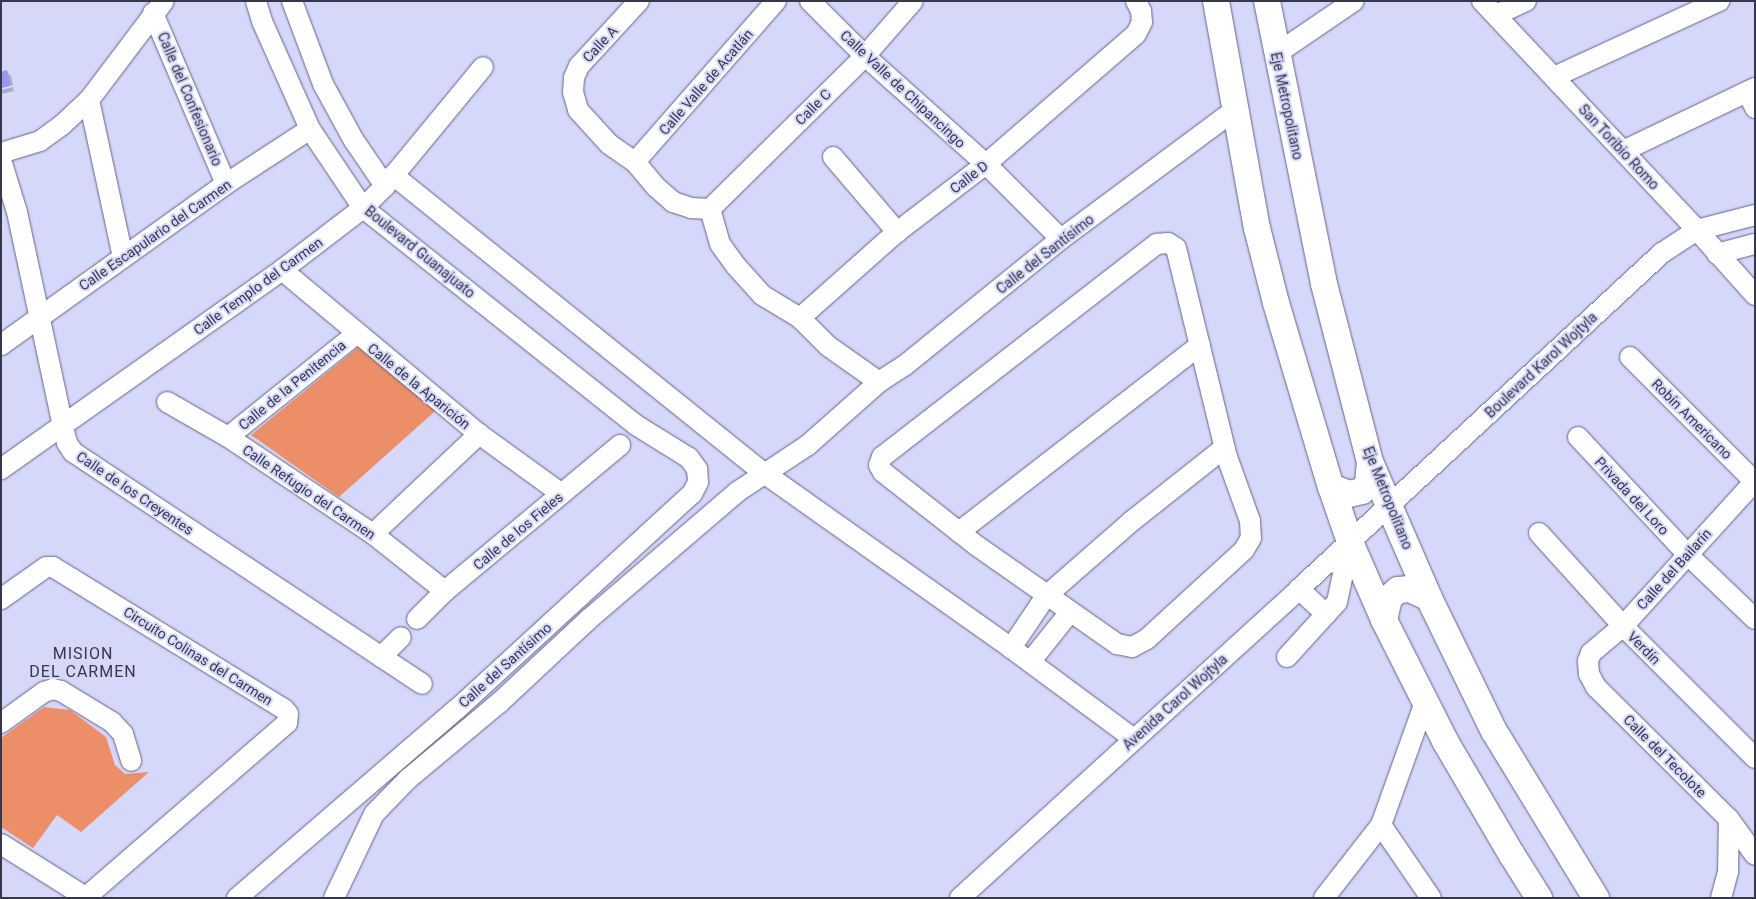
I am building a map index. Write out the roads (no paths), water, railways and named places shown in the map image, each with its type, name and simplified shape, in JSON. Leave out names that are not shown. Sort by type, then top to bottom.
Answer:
[{"type":"main road","points":[[1216,1],[1257,228],[1276,303],[1331,488],[1345,547],[1445,741],[1512,856],[1539,898]]},
{"type":"main road","name":"Eje Metropolitano","points":[[1267,1],[1276,54],[1324,284],[1370,462],[1429,598],[1494,731],[1596,898]]},
{"type":"main road","points":[[1331,488],[1349,494],[1362,491],[1368,484],[1370,462]]},
{"type":"main road","points":[[1384,620],[1390,598],[1398,590],[1410,589],[1429,598]]},
{"type":"street","name":"Boulevard Guanajuato","points":[[256,1],[262,21],[310,129],[363,208],[636,424]]},
{"type":"street","name":"Calle A","points":[[636,162],[609,144],[578,110],[573,92],[574,78],[579,66],[639,1]]},
{"type":"street","name":"Calle Valle de Acatlán","points":[[636,162],[776,1]]},
{"type":"street","name":"Calle Valle de Chipancingo","points":[[810,1],[865,56],[986,164],[1062,239]]},
{"type":"street","name":"Calle C","points":[[710,209],[865,56],[913,1]]},
{"type":"street","name":"Calle D","points":[[800,318],[897,232],[986,164],[1136,34],[1142,22],[1141,11],[1136,1]]},
{"type":"street","points":[[1276,54],[1354,1]]},
{"type":"street","points":[[1489,8],[1526,1]]},
{"type":"street","points":[[1554,77],[1719,1]]},
{"type":"street","points":[[295,4],[323,84],[353,139],[389,180],[764,473],[1011,648],[1134,739]]},
{"type":"street","points":[[1,153],[40,141],[62,125],[89,100],[158,7]]},
{"type":"street","name":"Calle del Confesionario","points":[[158,7],[226,184]]},
{"type":"street","name":"San Toribio Romo","points":[[1489,8],[1697,230],[1755,295]]},
{"type":"street","name":"Calle Templo del Carmen","points":[[1,470],[282,270],[363,208],[389,180],[482,67]]},
{"type":"street","points":[[1623,151],[1752,96]]},
{"type":"street","points":[[89,100],[123,257]]},
{"type":"street","name":"Calle del Santísimo","points":[[334,898],[374,814],[408,779],[500,703],[589,619],[737,492],[808,444],[879,382],[925,349],[1062,239],[1235,110]]},
{"type":"street","name":"Calle Escapulario del Carmen","points":[[1,345],[226,184],[310,129]]},
{"type":"street","points":[[833,157],[897,232]]},
{"type":"street","name":"Calle de los Creyentes","points":[[1,160],[9,218],[38,318],[67,443],[73,452],[422,684]]},
{"type":"street","points":[[636,162],[656,187],[673,202],[692,208],[710,209],[720,244],[736,266],[762,295],[800,318],[828,346],[855,367],[879,382]]},
{"type":"street","name":"Boulevard Karol Wojtyla","points":[[1389,506],[1662,253],[1697,230],[1755,215]]},
{"type":"street","points":[[1168,242],[1176,248],[1224,448],[1250,521],[1251,538],[1244,550],[1147,639],[1132,647],[1117,644],[1046,596],[959,532],[883,472],[879,465],[882,457],[1157,244],[1168,242]]},
{"type":"street","points":[[1717,254],[1755,244]]},
{"type":"street","name":"Calle de la Aparición","points":[[282,270],[356,334],[479,434],[562,494]]},
{"type":"street","name":"Calle de la Penitencia","points":[[228,437],[356,334]]},
{"type":"street","points":[[959,532],[1200,345]]},
{"type":"street","name":"Robín Americano","points":[[1630,356],[1755,482]]},
{"type":"street","name":"Calle Refugio del Carmen","points":[[167,402],[228,437],[373,534],[445,591]]},
{"type":"street","name":"Calle del Santísimo","points":[[237,898],[457,709],[692,494],[698,482],[697,470],[689,458],[636,424]]},
{"type":"street","points":[[373,534],[479,434]]},
{"type":"street","name":"Privada del Loro","points":[[1578,438],[1687,554],[1755,620]]},
{"type":"street","name":"Calle de los Fieles","points":[[417,619],[445,591],[620,445]]},
{"type":"street","points":[[1011,648],[1046,596],[1132,521],[1224,448]]},
{"type":"street","name":"Calle del Bailarín","points":[[1591,653],[1623,626],[1755,482]]},
{"type":"street","name":"Avenida Carol Wojtyla","points":[[960,898],[1389,506]]},
{"type":"street","name":"Verdín","points":[[1539,532],[1623,626],[1755,758]]},
{"type":"street","points":[[1287,658],[1337,602],[1343,573],[1345,547]]},
{"type":"street","name":"Circuito Colinas del Carmen","points":[[1,598],[46,567],[53,567],[276,704],[288,714],[287,723],[87,898]]},
{"type":"street","points":[[1299,589],[1326,614]]},
{"type":"street","points":[[1030,662],[1070,612]]},
{"type":"street","points":[[381,657],[401,637]]},
{"type":"street","name":"Calle del Tecolote","points":[[1591,653],[1588,661],[1589,674],[1596,687],[1729,819],[1755,855]]},
{"type":"street","points":[[1,723],[44,692],[53,689],[61,691],[112,722],[123,734],[131,761]]},
{"type":"street","points":[[1324,898],[1381,825],[1425,702]]},
{"type":"street","points":[[1721,898],[1728,871],[1729,819]]},
{"type":"street","points":[[1381,825],[1430,898]]},
{"type":"street","points":[[1,844],[87,898]]},
{"type":"district","name":"MISION DEL CARMEN","points":[[83,663]]}]
